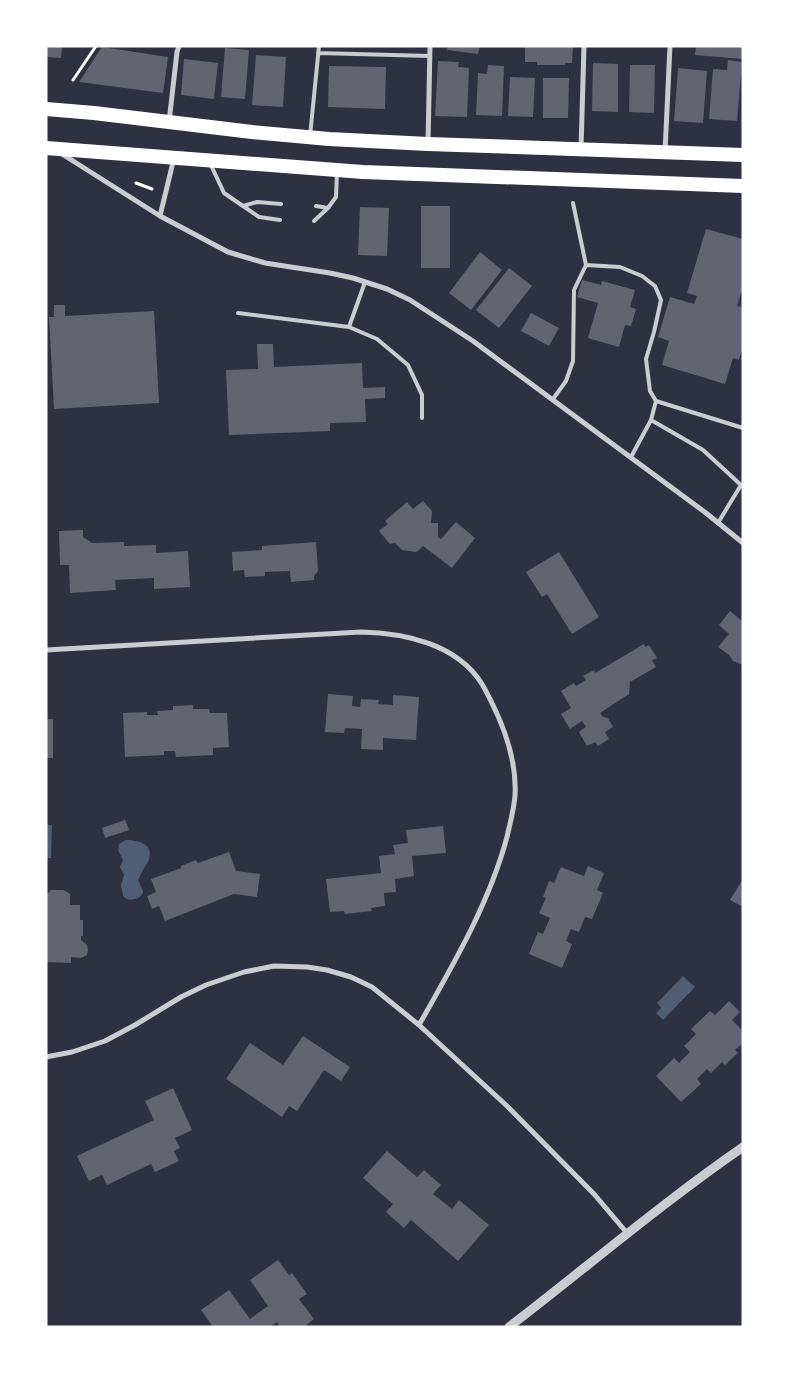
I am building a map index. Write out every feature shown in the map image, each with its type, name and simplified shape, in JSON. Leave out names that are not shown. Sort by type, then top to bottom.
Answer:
[{"type":"highway","points":[[46,110],[94,113],[310,138],[428,144],[743,154]]},
{"type":"highway","points":[[50,148],[209,161],[441,176],[743,186]]},
{"type":"street","points":[[169,122],[172,87],[179,46]]},
{"type":"street","points":[[428,144],[430,46]]},
{"type":"street","points":[[581,149],[584,46]]},
{"type":"street","points":[[665,152],[670,46]]},
{"type":"street","points":[[50,148],[160,216],[213,244],[245,258],[341,275],[387,289],[410,300],[473,341],[553,399],[743,543]]},
{"type":"street","points":[[160,216],[174,158]]},
{"type":"street","points":[[46,650],[380,632],[430,644],[457,658],[467,667],[482,683],[500,721],[512,759],[515,795],[511,819],[497,870],[468,937],[419,1025]]},
{"type":"street","points":[[46,1057],[72,1052],[104,1041],[206,985],[244,972],[274,966],[307,967],[327,970],[351,977],[372,986],[419,1025],[508,1106],[594,1194],[627,1232]]},
{"type":"street","points":[[509,1327],[568,1282],[627,1232],[743,1147]]},
{"type":"lane","points":[[310,138],[319,46]]},
{"type":"lane","points":[[318,53],[430,56]]},
{"type":"lane","points":[[209,161],[224,193],[259,217],[280,220]]},
{"type":"lane","points":[[314,221],[336,198],[337,170]]},
{"type":"lane","points":[[243,206],[257,202],[281,204]]},
{"type":"lane","points":[[553,399],[566,381],[573,360],[574,290],[586,265],[574,204]]},
{"type":"lane","points":[[316,206],[328,208]]},
{"type":"lane","points":[[586,265],[620,267],[642,276],[655,286],[661,300],[646,359],[650,391],[656,401],[743,428]]},
{"type":"lane","points":[[349,327],[365,282]]},
{"type":"lane","points":[[238,313],[349,327],[377,339],[408,365],[422,395],[422,418]]},
{"type":"lane","points":[[631,457],[651,420],[656,401]]},
{"type":"lane","points":[[651,420],[703,450],[741,485],[718,523]]},
{"type":"path","points":[[73,80],[96,46]]},
{"type":"path","points":[[134,187],[135,183],[152,189]]},
{"type":"water","points":[[46,825],[52,825],[51,858],[46,858]]},
{"type":"water","points":[[126,840],[144,844],[149,849],[150,854],[138,880],[143,891],[142,895],[132,900],[123,896],[121,885],[124,875],[120,867],[123,860],[118,850],[119,844]]},
{"type":"water","points":[[683,976],[695,987],[663,1020],[656,1013],[661,1008],[657,1003]]},
{"type":"building","points":[[46,46],[62,46],[61,58],[46,57]]},
{"type":"building","points":[[448,46],[480,46],[478,54],[447,50]]},
{"type":"building","points":[[525,46],[573,46],[572,63],[565,63],[565,65],[537,65],[537,62],[525,62]]},
{"type":"building","points":[[696,46],[743,46],[743,59],[695,55]]},
{"type":"building","points":[[102,47],[168,57],[163,93],[79,82]]},
{"type":"building","points":[[225,48],[249,50],[245,99],[221,97]]},
{"type":"building","points":[[256,55],[286,57],[283,107],[252,105]]},
{"type":"building","points":[[184,59],[218,63],[214,99],[181,95]]},
{"type":"building","points":[[728,60],[742,62],[737,121],[709,119],[713,69],[727,70]]},
{"type":"building","points":[[438,61],[459,62],[458,67],[469,68],[467,117],[435,116]]},
{"type":"building","points":[[593,63],[618,64],[618,112],[592,111]]},
{"type":"building","points":[[488,65],[504,66],[502,116],[476,115],[478,73],[487,74]]},
{"type":"building","points":[[630,65],[655,65],[654,113],[629,112]]},
{"type":"building","points":[[329,66],[386,67],[385,109],[328,107]]},
{"type":"building","points":[[678,68],[707,71],[703,123],[674,121]]},
{"type":"building","points":[[510,77],[535,78],[533,117],[508,116]]},
{"type":"building","points":[[543,78],[569,78],[568,118],[543,118]]},
{"type":"building","points":[[421,206],[450,206],[450,268],[421,268]]},
{"type":"building","points":[[360,207],[389,208],[387,256],[358,255]]},
{"type":"building","points":[[706,229],[743,239],[743,287],[737,306],[743,307],[743,345],[739,360],[733,358],[725,384],[662,365],[669,341],[658,337],[670,297],[694,304],[697,296],[687,293]]},
{"type":"building","points":[[480,252],[502,270],[471,310],[449,293]]},
{"type":"building","points":[[509,268],[532,286],[499,328],[476,310]]},
{"type":"building","points":[[582,280],[601,285],[602,281],[635,290],[630,307],[636,309],[631,326],[625,325],[619,347],[588,338],[598,303],[577,297]]},
{"type":"building","points":[[54,305],[65,305],[65,316],[154,311],[159,403],[54,409],[49,317],[54,317]]},
{"type":"building","points":[[531,313],[559,328],[549,346],[521,331]]},
{"type":"building","points":[[257,344],[273,344],[274,367],[362,363],[363,388],[385,387],[385,398],[365,399],[366,422],[330,423],[330,431],[229,435],[226,370],[258,369]]},
{"type":"building","points":[[423,501],[432,511],[431,523],[438,523],[438,537],[441,539],[456,522],[475,538],[452,568],[423,546],[417,552],[402,550],[395,543],[390,544],[379,531],[388,524],[385,521],[407,502],[413,509]]},
{"type":"building","points":[[83,530],[83,537],[92,543],[124,542],[124,546],[156,545],[156,553],[188,551],[190,587],[154,589],[154,578],[115,580],[116,590],[70,593],[69,565],[60,565],[59,531]]},
{"type":"building","points":[[316,542],[318,571],[314,576],[314,580],[291,582],[290,571],[265,572],[265,576],[245,577],[244,570],[233,571],[232,552],[262,550],[262,546]]},
{"type":"building","points":[[559,552],[599,617],[572,634],[547,594],[542,597],[526,572]]},
{"type":"building","points":[[730,611],[743,622],[743,665],[733,661],[729,655],[718,647],[729,634],[719,625]]},
{"type":"building","points":[[644,644],[645,647],[649,645],[657,658],[652,660],[656,667],[630,682],[629,694],[600,713],[603,717],[608,718],[613,727],[605,732],[609,739],[598,746],[595,742],[587,746],[579,732],[586,727],[582,721],[570,729],[561,714],[571,708],[561,691],[574,683],[576,686],[586,680],[583,676],[594,670],[595,673]]},
{"type":"building","points":[[328,694],[353,696],[352,706],[360,707],[361,699],[379,700],[378,704],[393,705],[393,695],[419,697],[416,740],[383,738],[383,750],[361,749],[362,729],[345,728],[344,733],[325,732]]},
{"type":"building","points":[[193,705],[193,709],[209,709],[210,713],[227,713],[229,747],[213,748],[213,755],[176,757],[175,751],[164,751],[164,755],[125,757],[123,713],[147,712],[147,715],[158,715],[157,711],[173,710],[173,706]]},
{"type":"building","points":[[46,719],[53,719],[53,758],[46,758]]},
{"type":"building","points":[[125,820],[129,830],[105,838],[102,828]]},
{"type":"building","points":[[443,826],[446,853],[412,856],[414,876],[395,879],[396,892],[384,893],[385,906],[371,908],[372,911],[345,914],[344,911],[330,912],[326,879],[381,873],[379,856],[395,854],[393,845],[408,843],[406,830]]},
{"type":"building","points":[[229,852],[236,871],[260,874],[257,897],[234,894],[165,921],[159,906],[152,909],[147,896],[156,892],[151,879],[181,868],[181,866],[196,860],[198,863]]},
{"type":"building","points":[[588,866],[604,873],[597,890],[603,893],[592,919],[585,917],[579,932],[571,929],[566,941],[572,944],[562,968],[529,954],[538,932],[543,934],[550,918],[539,913],[546,898],[543,897],[549,881],[554,883],[561,867],[584,876]]},
{"type":"building","points":[[743,879],[743,907],[730,900]]},
{"type":"building","points":[[51,890],[64,890],[70,894],[70,905],[80,905],[80,920],[83,920],[83,936],[81,936],[81,940],[87,945],[88,950],[87,955],[81,958],[71,957],[71,963],[46,962],[46,896]]},
{"type":"building","points":[[729,1001],[740,1012],[732,1020],[743,1031],[743,1043],[735,1050],[738,1053],[725,1065],[722,1062],[711,1073],[707,1069],[697,1079],[701,1084],[681,1102],[656,1076],[674,1058],[679,1063],[690,1052],[684,1046],[696,1034],[691,1029],[710,1011],[715,1015]]},
{"type":"building","points":[[303,1036],[350,1067],[341,1081],[324,1070],[297,1111],[289,1106],[282,1117],[226,1079],[250,1043],[283,1065]]},
{"type":"building","points":[[173,1088],[192,1130],[175,1138],[180,1148],[174,1151],[179,1161],[155,1172],[151,1164],[107,1185],[102,1175],[89,1181],[77,1156],[154,1120],[145,1101]]},
{"type":"building","points":[[387,1151],[417,1177],[424,1170],[441,1185],[433,1194],[452,1209],[459,1200],[489,1225],[458,1261],[411,1220],[404,1228],[386,1212],[393,1204],[363,1178]]},
{"type":"building","points":[[278,1260],[289,1275],[292,1273],[307,1294],[299,1299],[314,1319],[304,1327],[280,1327],[277,1322],[272,1327],[213,1327],[201,1310],[229,1290],[250,1319],[268,1306],[250,1280]]}]
